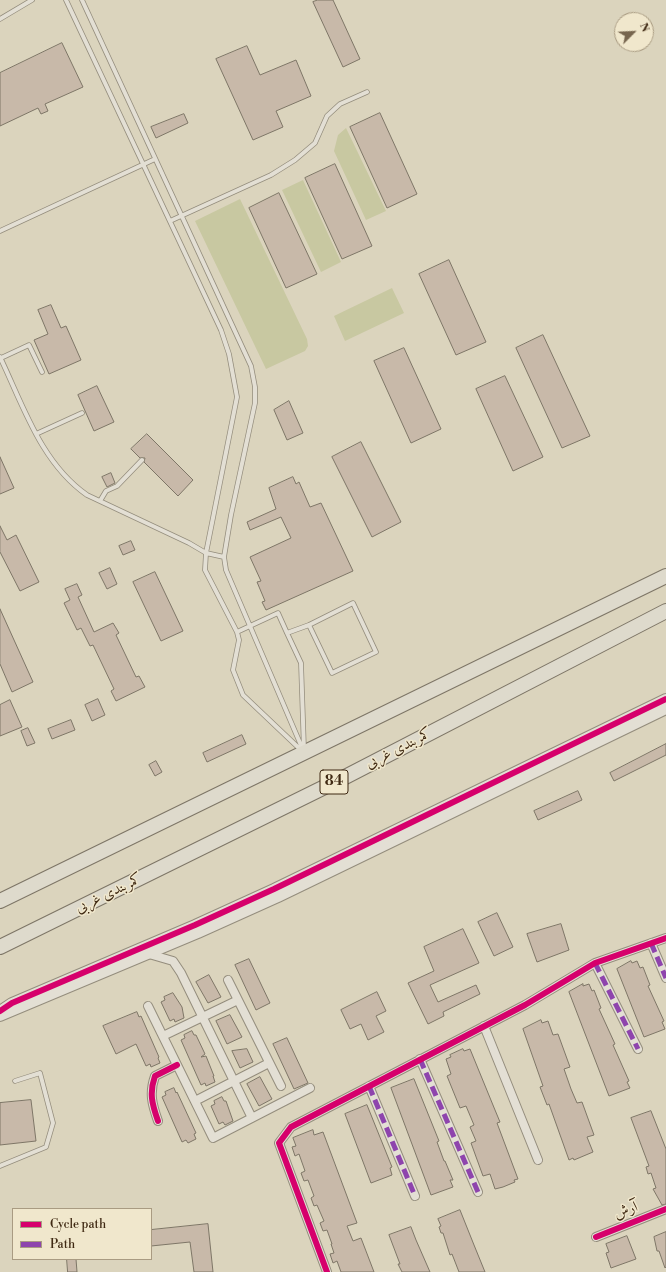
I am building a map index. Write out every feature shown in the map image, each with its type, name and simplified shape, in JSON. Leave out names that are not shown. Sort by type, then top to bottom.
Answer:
[{"type":"highway","points":[[0,901],[666,576]]},
{"type":"highway","name":"کمربندی غربی","points":[[0,947],[347,776],[666,611]]},
{"type":"street","points":[[0,1011],[12,1003],[195,925],[274,889],[666,699]]},
{"type":"street","points":[[0,1016],[148,954],[278,897],[666,709]]},
{"type":"street","points":[[327,1272],[279,1143],[291,1127],[525,1005],[595,963],[666,938]]},
{"type":"street","points":[[651,943],[666,978]]},
{"type":"street","points":[[148,954],[173,961],[186,981],[202,1018],[252,1118]]},
{"type":"street","points":[[595,963],[638,1049]]},
{"type":"street","points":[[228,980],[281,1086]]},
{"type":"street","points":[[163,1036],[238,1000]]},
{"type":"street","points":[[148,1006],[213,1138],[310,1088]]},
{"type":"street","points":[[484,1026],[538,1160]]},
{"type":"street","points":[[420,1059],[478,1192]]},
{"type":"street","points":[[195,1101],[233,1080],[269,1063]]},
{"type":"street","points":[[158,1120],[151,1096],[151,1088],[155,1076],[177,1065]]},
{"type":"street","points":[[369,1086],[415,1196]]},
{"type":"street","name":"آرش","points":[[596,1237],[666,1209]]},
{"type":"lane","points":[[0,19],[32,0]]},
{"type":"lane","points":[[66,0],[223,336],[229,354],[237,397],[206,553],[205,570],[237,632],[239,640],[233,670],[243,696],[304,752]]},
{"type":"lane","points":[[82,0],[251,366],[255,387],[255,403],[230,515],[224,557],[226,570],[249,627],[304,752]]},
{"type":"lane","points":[[170,221],[271,175],[295,160],[315,143],[327,116],[340,104],[367,92]]},
{"type":"lane","points":[[0,231],[155,159]]},
{"type":"lane","points":[[42,372],[29,345],[0,358],[45,450],[74,486],[100,501],[189,543],[206,553],[224,557]]},
{"type":"lane","points":[[36,434],[82,412]]},
{"type":"lane","points":[[100,501],[106,491],[117,486],[142,460]]},
{"type":"lane","points":[[288,633],[353,603],[376,652],[332,674],[308,624]]},
{"type":"lane","points":[[237,632],[278,613],[302,663],[304,752]]},
{"type":"lane","points":[[0,1166],[46,1147],[53,1122],[40,1073],[15,1081]]},
{"type":"green space","points":[[346,128],[386,211],[366,220],[334,151],[338,135]]},
{"type":"green space","points":[[303,180],[341,262],[321,272],[282,190]]},
{"type":"green space","points":[[240,199],[307,339],[308,346],[305,351],[266,369],[195,221]]},
{"type":"green space","points":[[392,288],[404,313],[345,341],[334,316]]},
{"type":"building","points":[[318,0],[333,0],[360,59],[343,67],[313,2]]},
{"type":"building","points":[[62,43],[83,87],[45,104],[48,111],[41,114],[38,108],[0,126],[0,73]]},
{"type":"building","points":[[247,46],[260,75],[296,60],[311,96],[276,111],[283,127],[253,140],[216,59]]},
{"type":"building","points":[[380,113],[417,194],[387,208],[350,127]]},
{"type":"building","points":[[184,114],[188,123],[156,138],[151,127]]},
{"type":"building","points":[[335,164],[372,246],[342,259],[305,178]]},
{"type":"building","points":[[279,193],[317,274],[286,288],[249,208]]},
{"type":"building","points":[[449,260],[486,342],[456,355],[419,274]]},
{"type":"building","points":[[51,305],[61,328],[66,326],[81,360],[49,374],[34,340],[48,334],[38,310]]},
{"type":"building","points":[[543,335],[590,436],[562,448],[516,348]]},
{"type":"building","points":[[404,348],[441,429],[411,443],[374,361]]},
{"type":"building","points":[[505,376],[543,457],[513,471],[476,389]]},
{"type":"building","points":[[97,386],[114,422],[94,431],[78,395]]},
{"type":"building","points":[[289,401],[303,433],[287,440],[274,410]]},
{"type":"building","points":[[147,434],[193,480],[178,496],[144,462],[145,458],[140,458],[131,449]]},
{"type":"building","points":[[361,442],[401,522],[372,537],[332,457]]},
{"type":"building","points":[[0,457],[14,488],[0,494]]},
{"type":"building","points":[[111,473],[115,483],[107,487],[102,477]]},
{"type":"building","points":[[293,477],[296,484],[299,482],[310,507],[321,503],[353,571],[266,610],[262,602],[265,601],[257,582],[261,581],[250,557],[291,538],[281,517],[250,530],[247,522],[276,509],[269,488]]},
{"type":"building","points":[[0,526],[7,540],[16,535],[39,582],[20,591],[0,552]]},
{"type":"building","points":[[131,541],[135,550],[123,555],[119,546]]},
{"type":"building","points":[[110,568],[117,584],[107,589],[99,573]]},
{"type":"building","points":[[155,572],[183,631],[161,641],[133,582]]},
{"type":"building","points":[[77,584],[82,595],[78,597],[94,632],[113,623],[119,633],[116,635],[136,677],[139,676],[145,687],[116,701],[111,691],[114,689],[93,645],[90,646],[81,628],[77,630],[64,603],[70,600],[65,589]]},
{"type":"building","points":[[0,609],[33,682],[12,692],[0,664]]},
{"type":"building","points":[[98,699],[105,715],[92,721],[85,705]]},
{"type":"building","points":[[10,700],[22,727],[0,736],[0,705]]},
{"type":"building","points":[[71,720],[75,730],[52,739],[48,729]]},
{"type":"building","points":[[28,728],[35,743],[27,746],[21,731]]},
{"type":"building","points":[[242,735],[246,744],[207,762],[203,753]]},
{"type":"building","points":[[666,744],[666,755],[614,781],[610,773]]},
{"type":"building","points":[[156,761],[162,772],[155,776],[149,765]]},
{"type":"building","points":[[578,791],[582,800],[538,820],[534,811]]},
{"type":"building","points":[[497,913],[513,947],[494,956],[478,922]]},
{"type":"building","points":[[561,924],[569,950],[537,962],[527,934]]},
{"type":"building","points":[[463,929],[479,963],[430,985],[438,1002],[476,985],[480,994],[443,1012],[444,1016],[428,1024],[408,983],[434,971],[424,947]]},
{"type":"building","points":[[249,959],[270,1003],[256,1010],[235,965]]},
{"type":"building","points":[[631,961],[632,963],[637,961],[640,968],[643,967],[650,985],[648,986],[664,1021],[662,1022],[665,1029],[644,1037],[617,969]]},
{"type":"building","points":[[209,975],[221,997],[208,1003],[196,982]]},
{"type":"building","points":[[583,984],[583,986],[589,984],[592,991],[594,990],[601,1008],[599,1009],[615,1044],[613,1045],[629,1081],[627,1082],[630,1088],[609,1096],[569,992]]},
{"type":"building","points":[[377,992],[386,1011],[376,1016],[384,1032],[368,1040],[361,1024],[350,1029],[341,1010]]},
{"type":"building","points":[[173,993],[182,1007],[184,1018],[175,1022],[174,1019],[170,1021],[161,1002],[165,1000],[164,997]]},
{"type":"building","points":[[137,1012],[139,1017],[141,1016],[159,1057],[160,1063],[151,1067],[150,1064],[146,1066],[136,1044],[116,1054],[103,1026]]},
{"type":"building","points":[[230,1015],[242,1037],[227,1044],[216,1021]]},
{"type":"building","points":[[541,1020],[542,1023],[548,1021],[553,1035],[558,1034],[570,1067],[564,1069],[571,1089],[577,1103],[582,1102],[594,1135],[587,1137],[593,1152],[574,1160],[573,1158],[569,1160],[549,1104],[547,1105],[540,1087],[543,1086],[523,1029]]},
{"type":"building","points":[[192,1031],[194,1035],[196,1035],[205,1054],[201,1057],[206,1056],[214,1076],[215,1082],[206,1086],[205,1083],[201,1085],[181,1040],[185,1038],[184,1035]]},
{"type":"building","points":[[287,1038],[308,1083],[294,1089],[273,1044]]},
{"type":"building","points":[[247,1049],[253,1062],[240,1068],[232,1051]]},
{"type":"building","points":[[463,1049],[464,1051],[470,1049],[500,1122],[497,1123],[518,1179],[514,1180],[515,1182],[503,1187],[495,1189],[490,1174],[483,1176],[471,1143],[476,1141],[470,1127],[474,1125],[466,1106],[460,1108],[447,1076],[451,1074],[446,1059],[451,1057],[450,1055]]},
{"type":"building","points":[[260,1077],[272,1099],[259,1106],[247,1084]]},
{"type":"building","points":[[414,1079],[439,1141],[437,1142],[444,1161],[453,1180],[450,1180],[453,1187],[431,1195],[391,1088]]},
{"type":"building","points":[[174,1088],[196,1133],[194,1134],[196,1139],[188,1143],[186,1140],[182,1142],[162,1097],[166,1095],[165,1092]]},
{"type":"building","points":[[222,1097],[224,1101],[226,1101],[233,1121],[225,1125],[223,1122],[219,1124],[211,1106],[215,1104],[214,1101]]},
{"type":"building","points":[[31,1100],[36,1141],[0,1145],[0,1103]]},
{"type":"building","points":[[367,1105],[392,1167],[390,1168],[392,1175],[371,1183],[345,1114]]},
{"type":"building","points":[[651,1111],[666,1149],[666,1204],[662,1205],[653,1189],[656,1188],[651,1173],[648,1174],[646,1167],[649,1166],[631,1118]]},
{"type":"building","points":[[313,1130],[314,1135],[323,1132],[357,1223],[347,1226],[353,1241],[361,1238],[374,1272],[341,1272],[337,1261],[333,1263],[330,1254],[334,1253],[332,1244],[327,1230],[323,1231],[320,1223],[324,1221],[317,1205],[314,1206],[311,1198],[314,1196],[308,1180],[304,1181],[301,1173],[305,1171],[299,1154],[295,1156],[292,1147],[296,1146],[293,1138]]},
{"type":"building","points":[[460,1210],[485,1272],[459,1272],[452,1254],[450,1255],[443,1233],[441,1233],[439,1227],[441,1226],[438,1219]]},
{"type":"building","points":[[208,1224],[213,1272],[194,1272],[190,1242],[152,1246],[152,1230]]},
{"type":"building","points":[[411,1227],[430,1272],[402,1272],[398,1264],[400,1264],[389,1235]]},
{"type":"building","points":[[666,1232],[665,1268],[659,1251],[657,1251],[654,1237]]},
{"type":"building","points":[[627,1236],[636,1259],[611,1268],[606,1253],[609,1252],[606,1244]]},
{"type":"building","points":[[67,1260],[76,1260],[77,1272],[68,1272]]},
{"type":"marked path","points":[[651,943],[666,978]]},
{"type":"marked path","points":[[595,963],[638,1049]]},
{"type":"marked path","points":[[420,1059],[478,1192]]},
{"type":"marked path","points":[[369,1086],[415,1196]]},
{"type":"cycle path","points":[[0,1011],[12,1003],[195,925],[274,889],[666,699]]},
{"type":"cycle path","points":[[327,1272],[279,1143],[291,1127],[525,1005],[595,963],[666,938]]},
{"type":"cycle path","points":[[158,1121],[152,1098],[152,1088],[155,1076],[177,1065]]},
{"type":"cycle path","points":[[596,1237],[666,1209]]}]
